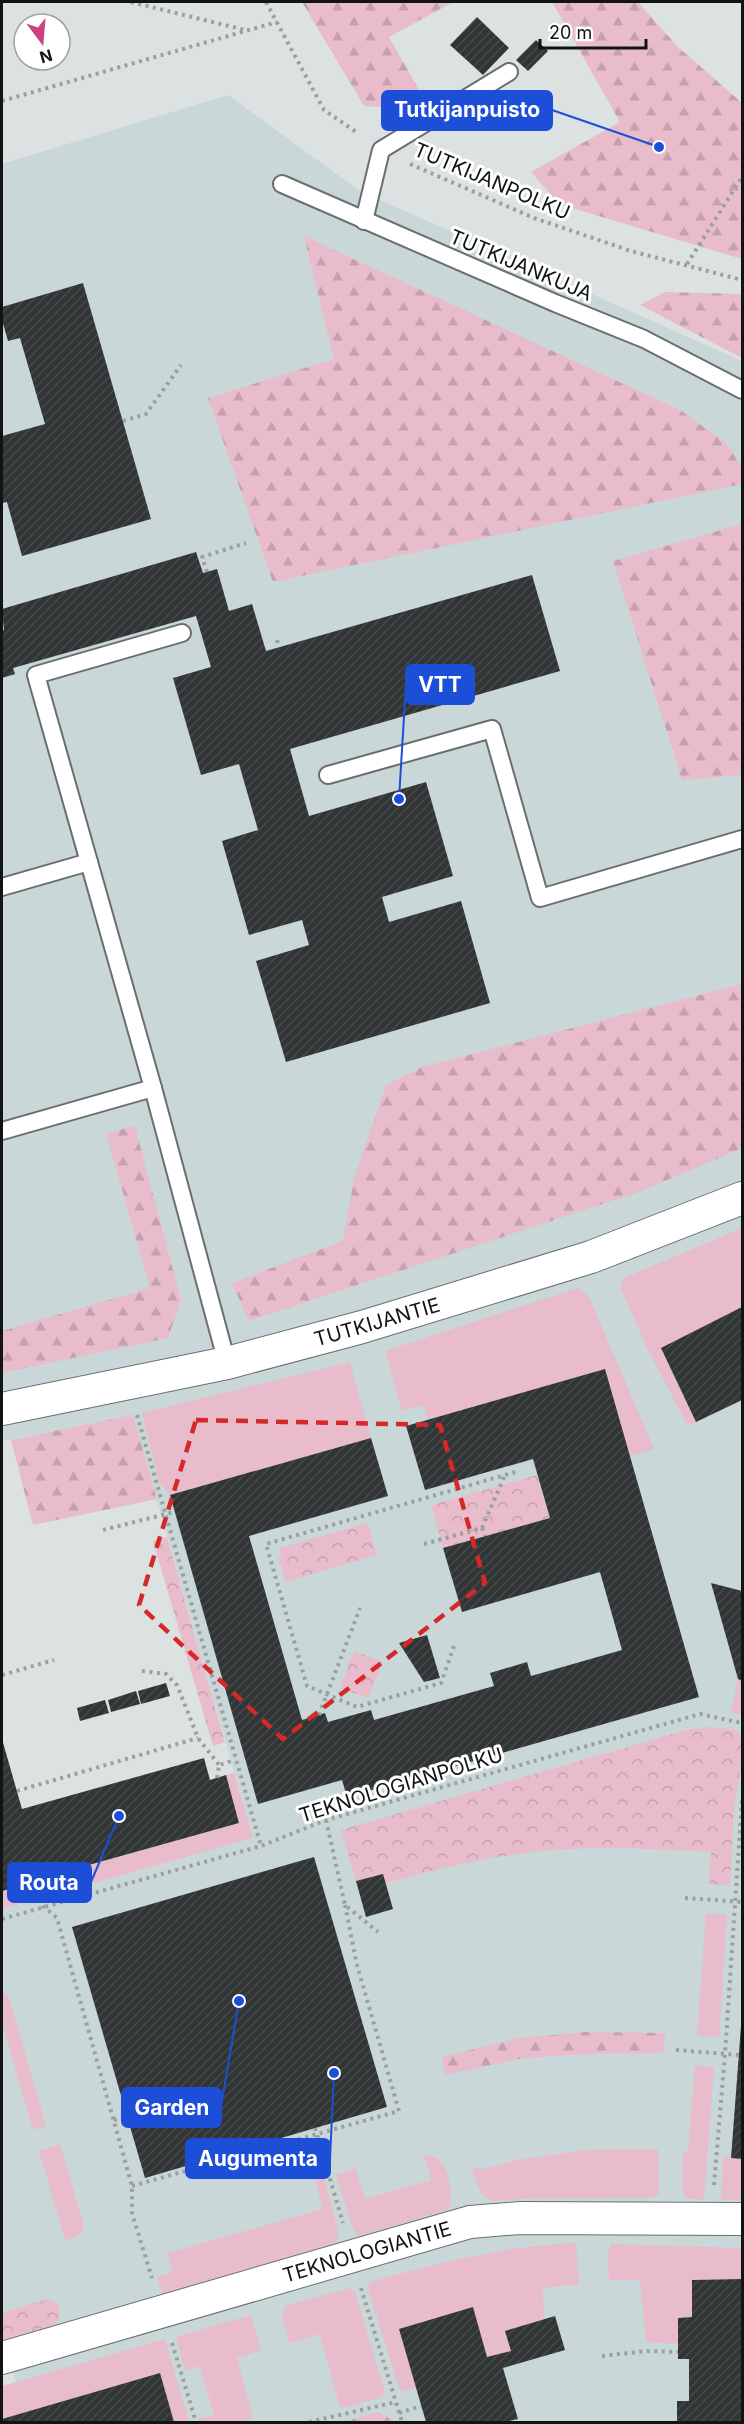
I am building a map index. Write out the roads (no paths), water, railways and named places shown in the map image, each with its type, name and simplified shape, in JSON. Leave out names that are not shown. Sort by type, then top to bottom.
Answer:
[{"type":"street","name":"TUTKIJANTIE","points":[[2,1409],[227,1363],[362,1327],[591,1257],[742,1198]]},
{"type":"street","name":"TEKNOLOGIANTIE","points":[[2,2358],[470,2222],[520,2217],[742,2219]]},
{"type":"lane","points":[[364,221],[381,150],[509,72]]},
{"type":"lane","name":"TUTKIJANKUJA","points":[[282,184],[644,339],[742,390]]},
{"type":"lane","points":[[182,633],[36,675],[153,1088],[227,1363]]},
{"type":"lane","points":[[328,775],[492,729],[540,898],[742,839]]},
{"type":"lane","points":[[2,887],[89,862]]},
{"type":"lane","points":[[2,1131],[153,1088]]},
{"type":"place","name":"Tutkijanpuisto","points":[[659,147]]},
{"type":"place","name":"VTT","points":[[399,799]]},
{"type":"place","name":"Routa","points":[[119,1816]]},
{"type":"place","name":"Garden","points":[[239,2001]]},
{"type":"place","name":"Augumenta","points":[[334,2073]]}]
